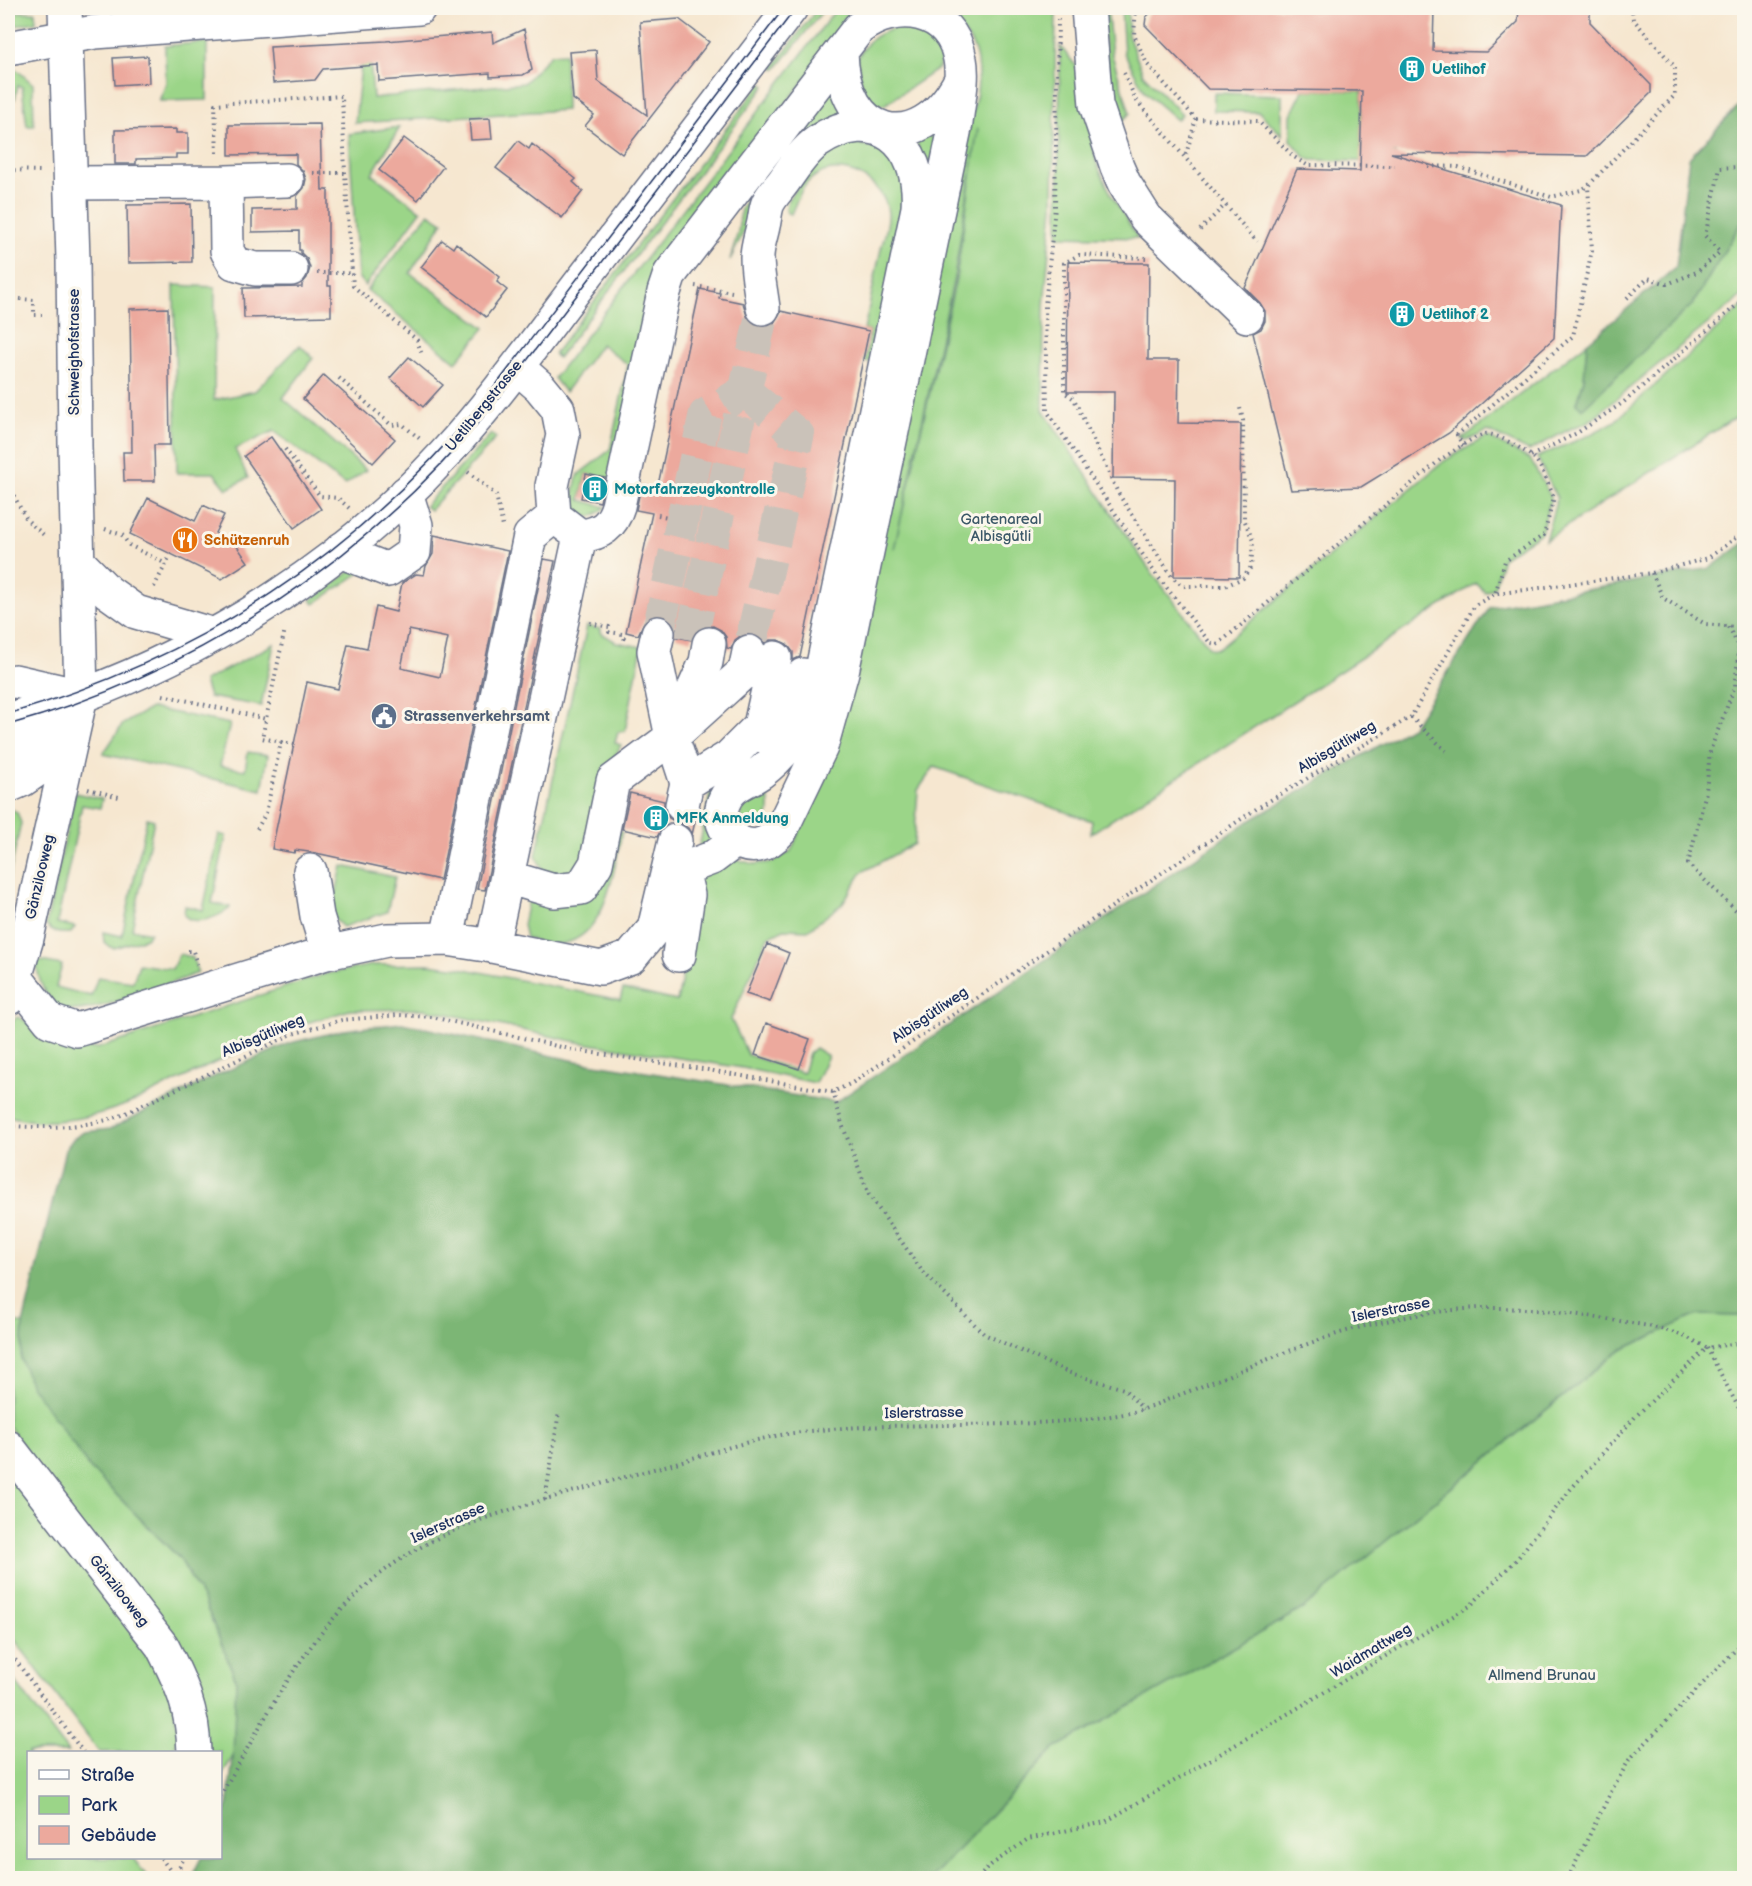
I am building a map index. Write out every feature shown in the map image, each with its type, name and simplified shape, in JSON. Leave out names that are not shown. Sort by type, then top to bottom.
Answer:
[{"type":"main road","points":[[8,48],[66,22],[95,32],[419,8]]},
{"type":"main road","points":[[1088,8],[1096,105],[1117,167],[1133,199],[1146,218],[1247,316]]},
{"type":"main road","name":"Uetlibergstrasse","points":[[8,720],[81,696],[143,671],[214,635],[269,602],[371,526],[458,439],[517,367],[784,10]]},
{"type":"main road","points":[[580,537],[600,532],[614,519],[664,291],[670,274],[841,51],[859,28],[877,16],[898,11],[919,12],[940,24],[955,42],[961,61],[956,123],[938,212],[842,672],[829,722],[810,773],[781,830],[774,838],[756,846],[736,840],[722,822],[723,805],[731,790],[762,771],[802,726],[819,684],[918,208],[918,178],[907,151],[899,141],[858,110],[844,85],[841,51]]},
{"type":"main road","name":"Schweighofstrasse","points":[[66,22],[72,183],[81,696]]},
{"type":"main road","points":[[763,301],[757,257],[768,203],[803,155],[816,143],[839,130],[859,126],[902,129],[924,122],[946,103],[960,81]]},
{"type":"main road","points":[[72,183],[287,180]]},
{"type":"main road","points":[[222,182],[226,250],[234,263],[255,269],[291,269]]},
{"type":"main road","points":[[517,367],[540,387],[558,409],[563,435],[552,486],[554,516],[580,537]]},
{"type":"main road","points":[[705,645],[672,737],[685,794],[729,757],[760,726],[795,706],[807,662],[869,373],[883,375]]},
{"type":"main road","points":[[342,549],[345,553],[388,570],[414,552],[416,525],[406,493]]},
{"type":"main road","points":[[447,939],[530,536],[554,516]]},
{"type":"main road","points":[[492,946],[580,537]]},
{"type":"main road","points":[[78,562],[108,592],[136,612],[214,635]]},
{"type":"main road","points":[[705,645],[780,753]]},
{"type":"main road","points":[[507,877],[554,891],[580,888],[596,864],[614,782],[672,737],[705,662],[705,645]]},
{"type":"main road","points":[[8,682],[15,681],[81,696]]},
{"type":"main road","points":[[8,786],[22,780],[69,748],[81,696]]},
{"type":"main road","points":[[8,754],[39,743],[81,696]]},
{"type":"main road","name":"Gänzilooweg","points":[[11,991],[27,938],[69,748]]},
{"type":"main road","points":[[675,861],[712,858],[736,840]]},
{"type":"main road","points":[[11,991],[50,1022],[77,1029],[328,952],[387,940],[447,939],[601,968],[631,957],[654,929],[675,861]]},
{"type":"main road","points":[[675,861],[688,895],[679,955]]},
{"type":"main road","points":[[310,871],[317,916],[328,952]]},
{"type":"main road","name":"Gänzilooweg","points":[[9,1453],[162,1646],[188,1702],[194,1751]]},
{"type":"path","points":[[1058,8],[1055,207],[1046,306],[1047,411],[1155,573],[1211,644],[1217,645],[1440,460],[1485,434],[1490,434],[1531,456],[1536,461],[1554,497],[1544,535],[1505,561],[1495,594]]},
{"type":"path","points":[[1136,8],[1134,35],[1147,64],[1196,119],[1258,121],[1294,157],[1307,165],[1395,166]]},
{"type":"path","points":[[1428,166],[1458,167],[1551,197],[1581,190],[1588,186],[1676,95],[1675,67],[1633,19],[1632,8]]},
{"type":"path","points":[[1123,71],[1136,100],[1257,242]]},
{"type":"path","points":[[222,182],[215,104],[342,96],[353,286],[417,340],[422,355]]},
{"type":"path","points":[[1184,158],[1196,119]]},
{"type":"path","points":[[1627,298],[1648,279],[1667,284],[1697,272],[1720,252],[1705,236],[1720,168],[1737,167],[1744,162]]},
{"type":"path","points":[[8,218],[8,170],[40,171]]},
{"type":"path","points":[[1464,446],[1458,435],[1573,336],[1592,250],[1588,186]]},
{"type":"path","points":[[1225,206],[1179,249],[1157,249],[1148,258],[1079,255],[1064,263],[1064,392],[1074,399],[1118,493],[1173,578],[1183,586],[1225,586],[1243,578],[1251,567],[1253,541],[1244,519],[1243,420],[1239,408]]},
{"type":"path","points":[[668,281],[763,301]]},
{"type":"path","points":[[8,298],[34,300],[34,315],[42,315]]},
{"type":"path","points":[[1531,456],[1577,433],[1624,402],[1744,299]]},
{"type":"path","points":[[339,378],[391,425],[402,424],[420,439]]},
{"type":"path","points":[[285,449],[320,496],[338,498],[349,507]]},
{"type":"path","points":[[468,472],[496,495],[504,530]]},
{"type":"path","points":[[8,485],[27,520],[45,536]]},
{"type":"path","points":[[658,515],[668,517]]},
{"type":"path","points":[[104,529],[122,535],[129,545],[166,564]]},
{"type":"path","name":"Albisgütliweg","points":[[8,1126],[44,1128],[109,1120],[292,1034],[342,1020],[399,1015],[432,1017],[574,1050],[709,1070],[833,1092],[852,1083],[1259,807],[1411,717],[1475,604],[1495,594],[1652,573],[1708,558],[1744,532]]},
{"type":"path","points":[[153,591],[170,556]]},
{"type":"path","points":[[1652,573],[1663,598],[1705,624],[1744,628]]},
{"type":"path","points":[[563,617],[609,627],[609,632],[646,643],[646,649],[705,645]]},
{"type":"path","points":[[1728,627],[1739,646],[1735,686],[1710,751],[1706,792],[1688,864],[1744,918]]},
{"type":"path","points":[[285,629],[262,738],[294,744]]},
{"type":"path","points":[[163,695],[266,719]]},
{"type":"path","points":[[1411,717],[1446,751]]},
{"type":"path","points":[[257,829],[266,813],[281,742]]},
{"type":"path","points":[[81,788],[118,797]]},
{"type":"path","points":[[833,1092],[842,1124],[869,1195],[922,1271],[984,1334],[1067,1372],[1124,1389],[1143,1409]]},
{"type":"path","name":"Islerstrasse","points":[[222,1793],[302,1656],[322,1630],[357,1593],[430,1542],[492,1516],[545,1500],[658,1467],[799,1432],[888,1426],[1077,1421],[1131,1413],[1333,1335],[1381,1322],[1476,1308],[1519,1308],[1584,1315],[1656,1327],[1691,1338],[1707,1348]]},
{"type":"path","points":[[1744,1342],[1707,1348],[1744,1418]]},
{"type":"path","name":"Waidmattweg","points":[[978,1878],[991,1865],[1028,1839],[1105,1822],[1470,1606],[1518,1559],[1570,1490],[1635,1417],[1707,1348]]},
{"type":"path","points":[[545,1500],[559,1412]]},
{"type":"path","points":[[1568,1878],[1629,1760],[1744,1641]]},
{"type":"path","points":[[8,1650],[82,1751]]},
{"type":"path","points":[[161,1859],[174,1878]]},
{"type":"path","points":[[174,1878],[183,1859]]},
{"type":"green space","points":[[818,8],[825,8],[776,69],[773,67]]},
{"type":"green space","points":[[837,8],[862,8],[694,219],[611,479],[586,474],[580,500],[606,507],[594,516],[579,515],[572,502],[576,481],[579,474],[610,450],[628,365],[601,344],[565,392],[554,378]]},
{"type":"green space","name":"Gartenareal Albisgütli","points":[[941,8],[1056,8],[1053,206],[1044,306],[1043,410],[1147,566],[1210,648],[1216,649],[1221,646],[1444,461],[1488,437],[1530,459],[1551,497],[1541,533],[1503,557],[1494,588],[1485,592],[1476,583],[1090,834],[1092,821],[934,767],[918,790],[914,844],[862,872],[842,904],[808,930],[784,929],[768,937],[731,1019],[748,1055],[803,1073],[809,1053],[815,1048],[828,1056],[815,1083],[743,1068],[577,1042],[425,1009],[350,1010],[286,1029],[135,1101],[111,1110],[61,1121],[35,1121],[8,1116],[9,1034],[12,1023],[17,1017],[58,1044],[80,1049],[99,1048],[325,974],[373,965],[428,964],[460,968],[620,1000],[623,989],[677,1001],[692,935],[692,875],[735,859],[754,864],[773,862],[791,851],[809,809],[977,93],[976,54],[967,36]],"holes":[[[978,128],[956,278],[894,549],[954,278]]]},
{"type":"green space","points":[[1100,8],[1107,8],[1112,55],[1130,113],[1118,126],[1114,113]]},
{"type":"green space","points":[[1121,8],[1128,8],[1128,35],[1143,74],[1182,114],[1177,120],[1145,92],[1124,53]]},
{"type":"green space","points":[[8,12],[35,12],[36,22],[8,27]]},
{"type":"green space","points":[[896,28],[917,33],[932,43],[941,55],[939,68],[884,105],[865,103],[857,59],[864,47],[873,39],[883,32]]},
{"type":"green space","points":[[207,42],[207,100],[159,101],[166,84],[165,46]]},
{"type":"green space","points":[[1060,46],[1081,72],[1096,162],[1112,196],[1138,238],[1058,236]]},
{"type":"green space","points":[[565,53],[566,110],[355,123],[362,57],[370,57],[373,98],[524,83],[551,54]]},
{"type":"green space","points":[[17,70],[33,84],[34,126],[27,126],[22,87],[18,85],[15,99],[8,99],[8,71]]},
{"type":"green space","points":[[761,83],[765,86],[558,358],[554,354]]},
{"type":"green space","points":[[831,89],[847,112],[752,215],[730,260],[738,232],[741,208]]},
{"type":"green space","points":[[1303,90],[1362,91],[1361,148],[1396,153],[1395,162],[1306,158],[1291,140],[1291,115]]},
{"type":"green space","points":[[1214,93],[1282,95],[1282,135],[1259,112],[1214,111]]},
{"type":"green space","points":[[1744,100],[1744,218],[1693,304],[1582,409],[1577,403],[1584,379],[1587,343],[1676,267],[1689,158]]},
{"type":"green space","points":[[942,121],[927,194],[917,142]]},
{"type":"green space","points":[[400,127],[372,174],[421,211],[365,286],[358,277],[349,134]]},
{"type":"green space","points":[[854,142],[887,152],[909,184],[877,361],[865,362],[870,331],[864,330],[887,226],[888,213],[880,192],[863,177],[852,172],[830,170],[813,177],[808,182],[801,191],[791,214],[787,213],[786,209],[788,199],[825,152]]},
{"type":"green space","points":[[429,213],[443,222],[410,273],[485,328],[456,362],[367,290]]},
{"type":"green space","points":[[1744,218],[1744,294],[1588,422],[1529,451],[1488,431],[1466,441],[1462,439],[1587,343],[1584,379],[1577,403],[1693,304]]},
{"type":"green space","points":[[174,285],[215,287],[214,400],[255,391],[300,345],[313,358],[283,398],[366,470],[345,485],[274,431],[235,449],[248,478],[227,489],[214,473],[177,473]]},
{"type":"green space","points":[[1744,305],[1744,412],[1545,540],[1557,498],[1537,457],[1614,422]]},
{"type":"green space","points":[[491,434],[496,438],[430,510],[425,506]]},
{"type":"green space","points":[[1744,543],[1744,1316],[1697,1315],[1617,1352],[1304,1608],[1054,1749],[931,1878],[191,1878],[200,1859],[222,1859],[222,1819],[227,1808],[233,1758],[236,1680],[205,1603],[180,1559],[90,1468],[30,1384],[21,1359],[23,1324],[65,1150],[73,1139],[84,1132],[110,1129],[215,1076],[290,1043],[344,1030],[402,1023],[576,1061],[836,1102],[1249,821],[1413,726],[1490,607],[1710,568]]},
{"type":"green space","points":[[355,568],[360,573],[314,604],[311,600]]},
{"type":"green space","points":[[587,626],[601,629],[601,633],[616,642],[642,647],[625,731],[618,732],[615,743],[621,745],[609,769],[592,853],[565,881],[544,873],[536,856]]},
{"type":"green space","points":[[274,644],[261,706],[209,697],[204,681]]},
{"type":"green space","points":[[151,708],[230,724],[220,766],[245,770],[248,752],[268,755],[262,790],[103,754],[123,724]]},
{"type":"green space","points":[[755,757],[719,846],[698,853],[711,789],[730,768]]},
{"type":"green space","points":[[767,788],[768,818],[763,824],[752,826],[741,818],[741,811],[748,799]]},
{"type":"green space","points":[[75,793],[102,799],[100,808],[82,805],[57,923],[75,927],[71,933],[60,933],[51,930],[46,925]]},
{"type":"green space","points":[[8,808],[17,812],[21,823],[8,882]]},
{"type":"green space","points":[[147,818],[154,820],[132,929],[150,933],[146,938],[114,948],[110,947],[104,942],[103,932],[122,936]]},
{"type":"green space","points":[[614,830],[622,832],[615,867],[604,905],[595,921],[583,934],[568,942],[546,944],[526,938],[523,925],[528,901],[556,906]]},
{"type":"green space","points":[[219,834],[226,836],[212,903],[230,907],[206,920],[188,919],[184,915],[185,906],[203,910]]},
{"type":"green space","points":[[342,866],[395,877],[387,912],[343,927],[331,916]]},
{"type":"green space","points":[[179,954],[192,957],[198,973],[110,1003],[76,1010],[65,1009],[47,995],[38,975],[36,960],[62,965],[56,987],[91,996],[98,977],[133,982],[139,964],[172,969]]},
{"type":"green space","name":"Allmend Brunau","points":[[1697,1315],[1744,1316],[1744,1878],[931,1878],[1054,1749],[1304,1608],[1617,1352]]},
{"type":"green space","points":[[8,1321],[23,1324],[21,1359],[90,1468],[180,1559],[205,1603],[236,1680],[234,1755],[222,1775],[222,1751],[205,1751],[62,1501],[8,1425]]},
{"type":"green space","points":[[23,1483],[172,1688],[179,1738],[172,1751],[98,1751],[8,1631],[8,1484]]},
{"type":"green space","points":[[8,1672],[67,1751],[27,1751],[27,1859],[134,1859],[148,1878],[8,1878]]},
{"type":"building","points":[[1156,8],[1434,8],[1433,51],[1487,52],[1518,22],[1519,8],[1590,8],[1590,22],[1651,85],[1651,93],[1587,156],[1391,153],[1561,205],[1554,338],[1449,433],[1361,487],[1291,490],[1253,333],[1261,329],[1265,321],[1265,311],[1245,288],[1297,169],[1360,171],[1362,91],[1208,89],[1145,25],[1146,17]]},
{"type":"building","points":[[679,19],[709,42],[622,154],[585,126],[594,115],[573,99],[569,52],[596,50],[598,81],[647,115],[640,22]]},
{"type":"building","points":[[524,29],[532,70],[523,75],[490,77],[490,73],[379,81],[378,65],[323,69],[315,80],[273,83],[270,47],[386,41],[492,32],[493,43]]},
{"type":"building","points":[[148,56],[149,83],[115,85],[113,58]]},
{"type":"building","points":[[490,118],[492,139],[471,140],[469,119]]},
{"type":"building","points":[[320,124],[322,190],[328,190],[328,286],[331,286],[331,316],[244,318],[243,288],[302,287],[307,278],[310,268],[307,259],[299,250],[299,231],[252,232],[252,210],[297,209],[297,196],[304,188],[306,179],[303,171],[296,164],[296,154],[229,155],[229,125]]},
{"type":"building","points":[[176,129],[176,133],[188,133],[188,154],[176,154],[176,158],[136,159],[136,164],[115,164],[115,130]]},
{"type":"building","points":[[404,138],[443,167],[418,200],[379,170]]},
{"type":"building","points":[[518,141],[529,149],[532,144],[576,179],[573,182],[583,191],[562,218],[496,168]]},
{"type":"building","points":[[191,204],[192,262],[128,263],[127,205]]},
{"type":"building","points":[[442,240],[453,248],[456,243],[500,277],[497,282],[507,290],[486,317],[421,267]]},
{"type":"building","points":[[1068,262],[1149,263],[1148,360],[1179,360],[1178,423],[1241,424],[1239,577],[1174,576],[1175,479],[1113,478],[1114,392],[1067,392]]},
{"type":"building","points":[[700,289],[720,293],[719,298],[743,303],[748,319],[756,326],[765,327],[774,323],[781,311],[869,331],[800,657],[793,660],[793,652],[787,644],[778,640],[765,643],[761,638],[752,634],[743,634],[735,640],[731,649],[727,648],[726,637],[721,630],[713,626],[702,627],[695,632],[691,640],[676,637],[676,628],[671,620],[661,615],[652,615],[645,620],[638,635],[626,632],[652,513],[636,510],[641,486],[657,490]]},
{"type":"building","points":[[168,308],[170,445],[154,445],[155,481],[124,481],[123,452],[132,452],[130,309]]},
{"type":"building","points":[[409,357],[443,385],[423,407],[390,378]]},
{"type":"building","points":[[324,375],[395,439],[373,463],[303,399]]},
{"type":"building","points":[[271,437],[321,509],[294,528],[244,456]]},
{"type":"building","name":"Motorfahrzeugkontrolle","points":[[586,474],[605,478],[600,502],[581,498]]},
{"type":"building","name":"Schützenruh","points":[[148,498],[195,521],[203,505],[224,515],[215,533],[234,542],[248,562],[222,579],[130,534]]},
{"type":"building","name":"Strassenverkehrsamt","points":[[434,535],[508,551],[440,880],[316,853],[295,850],[294,853],[272,849],[307,682],[338,689],[348,644],[367,648],[376,607],[396,612],[402,583],[416,574],[424,575],[433,554]],"holes":[[[409,630],[448,638],[440,677],[401,668]]]},
{"type":"building","points":[[544,559],[555,561],[485,890],[477,889]]},
{"type":"building","points":[[630,793],[664,801],[664,811],[677,823],[669,823],[662,828],[657,837],[622,829]]},
{"type":"building","points":[[696,817],[692,835],[688,828],[680,823],[688,823]]},
{"type":"building","points":[[767,944],[789,953],[770,1002],[746,994]]},
{"type":"building","points":[[766,1023],[810,1039],[799,1069],[755,1055]]},
{"type":"tunnel","points":[[691,640],[763,308]]},
{"type":"tunnel","points":[[745,391],[798,435],[749,652]]},
{"type":"tunnel","points":[[658,633],[705,415],[745,391]]},
{"type":"tram line","points":[[8,714],[79,690],[146,663],[210,630],[271,593],[329,552],[384,505],[436,454],[486,398],[784,8]]},
{"type":"tram line","points":[[8,725],[79,702],[147,674],[212,641],[275,603],[335,560],[391,513],[444,461],[493,405],[796,8]]},
{"type":"place","name":"Uetlihof","points":[[1412,69]]},
{"type":"place","name":"Uetlihof 2","points":[[1402,314]]},
{"type":"place","name":"Motorfahrzeugkontrolle","points":[[595,489]]},
{"type":"place","name":"Schützenruh","points":[[185,540]]},
{"type":"place","name":"Strassenverkehrsamt","points":[[384,716]]},
{"type":"place","name":"MFK Anmeldung","points":[[656,818]]}]
